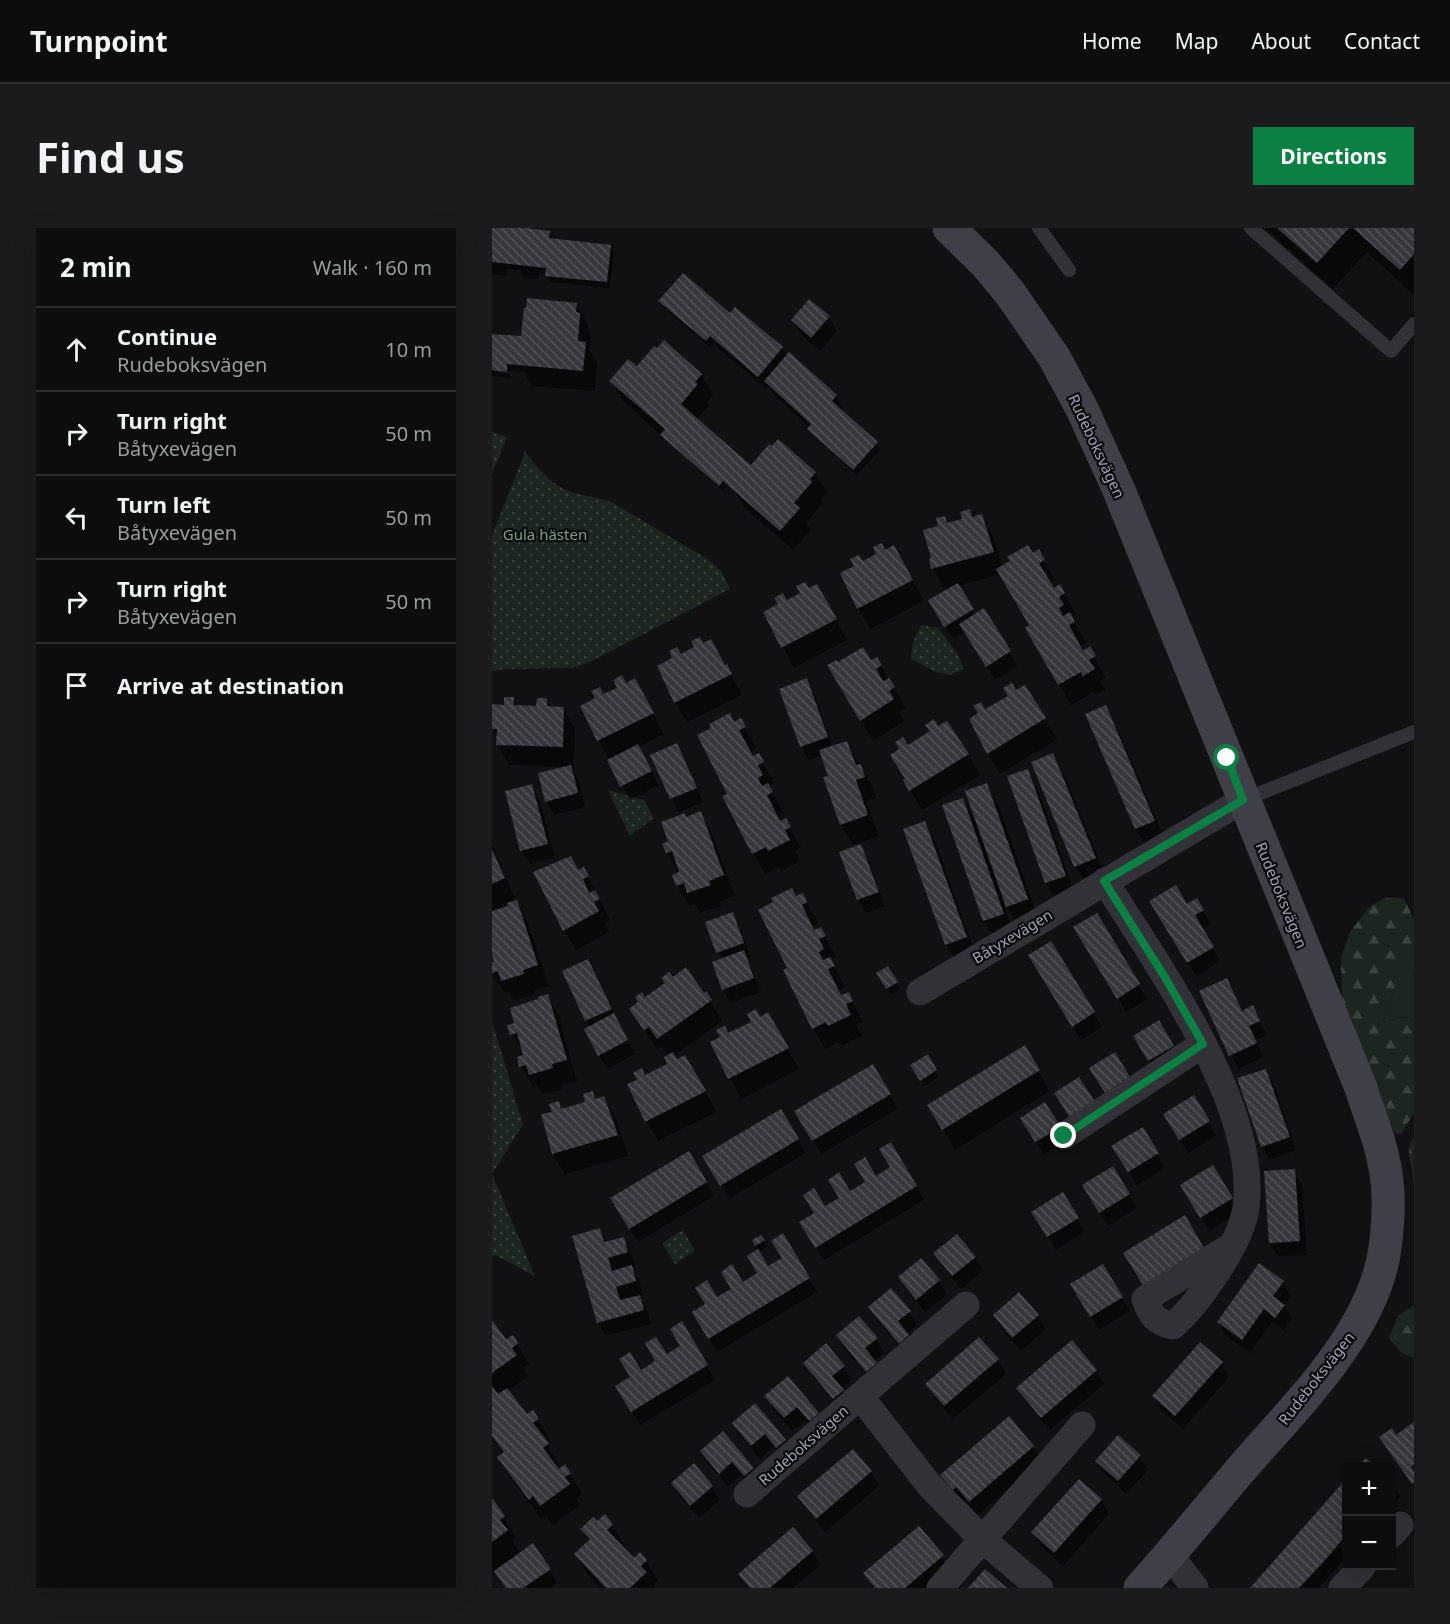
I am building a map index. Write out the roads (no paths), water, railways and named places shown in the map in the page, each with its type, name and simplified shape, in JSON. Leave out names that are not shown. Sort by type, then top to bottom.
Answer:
[{"type":"street","name":"Rudeboksvägen","points":[[949,228],[985,263],[1010,293],[1054,357],[1082,409],[1118,488],[1361,1088],[1383,1158],[1388,1191],[1385,1249],[1379,1278],[1348,1341],[1140,1588]]},
{"type":"street","name":"Båtyxevägen","points":[[920,992],[1243,800]]},
{"type":"street","points":[[1104,881],[1166,979],[1203,1044],[1227,1096],[1241,1140],[1246,1169],[1246,1210],[1233,1245]]},
{"type":"street","points":[[1064,1136],[1203,1044]]},
{"type":"street","name":"Rudeboksvägen","points":[[747,1494],[966,1305]]},
{"type":"street","name":"Rudeboksvägen","points":[[860,1396],[930,1486],[983,1540],[1040,1588]]},
{"type":"street","points":[[940,1588],[1082,1425]]},
{"type":"street","points":[[1170,1555],[1195,1588]]},
{"type":"street","points":[[1342,1588],[1359,1570]]},
{"type":"lane","points":[[1039,228],[1069,270]]},
{"type":"lane","points":[[1251,228],[1391,351],[1414,324]]},
{"type":"lane","points":[[1243,800],[1414,732]]},
{"type":"park label","name":"Gula hästen","points":[[545,534]]}]
